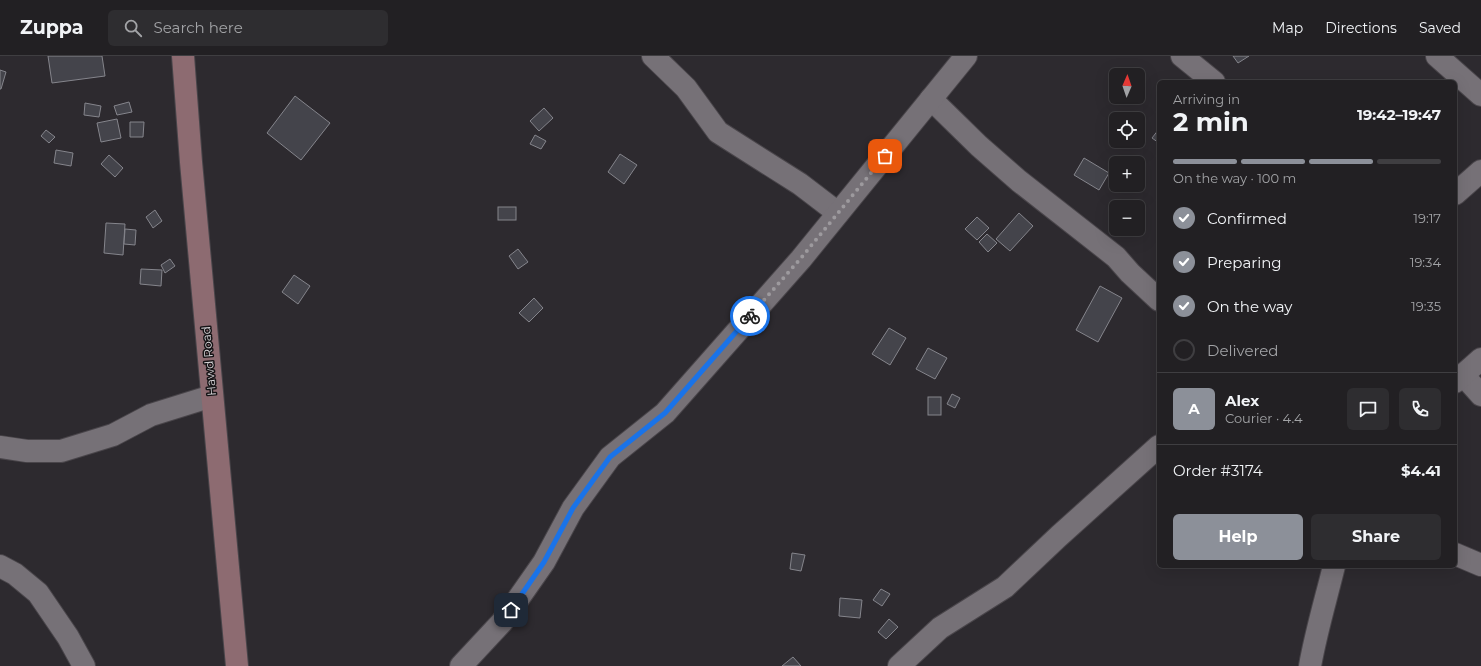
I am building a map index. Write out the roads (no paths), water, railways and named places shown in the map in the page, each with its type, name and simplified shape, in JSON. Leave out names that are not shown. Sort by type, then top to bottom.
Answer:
[{"type":"main road","name":"Hawd Road","points":[[182,56],[236,666]]},
{"type":"street","points":[[653,56],[686,88],[718,132],[800,184],[838,213]]},
{"type":"street","points":[[462,666],[502,622],[544,562],[573,508],[610,457],[665,413],[796,264],[966,56]]},
{"type":"street","points":[[1182,56],[1212,80]]},
{"type":"street","points":[[1437,56],[1481,95]]},
{"type":"street","points":[[931,99],[979,146],[1030,190],[1116,257],[1130,274],[1157,298]]},
{"type":"street","points":[[1457,192],[1481,171]]},
{"type":"street","points":[[1481,359],[1459,379],[1481,395]]},
{"type":"street","points":[[0,446],[27,452],[61,450],[113,435],[151,414],[212,396]]},
{"type":"street","points":[[899,666],[940,628],[1005,587],[1157,448]]},
{"type":"street","points":[[1457,555],[1481,565]]},
{"type":"street","points":[[0,566],[15,574],[38,593],[68,637],[84,666]]},
{"type":"street","points":[[1310,666],[1313,644],[1333,568]]}]
